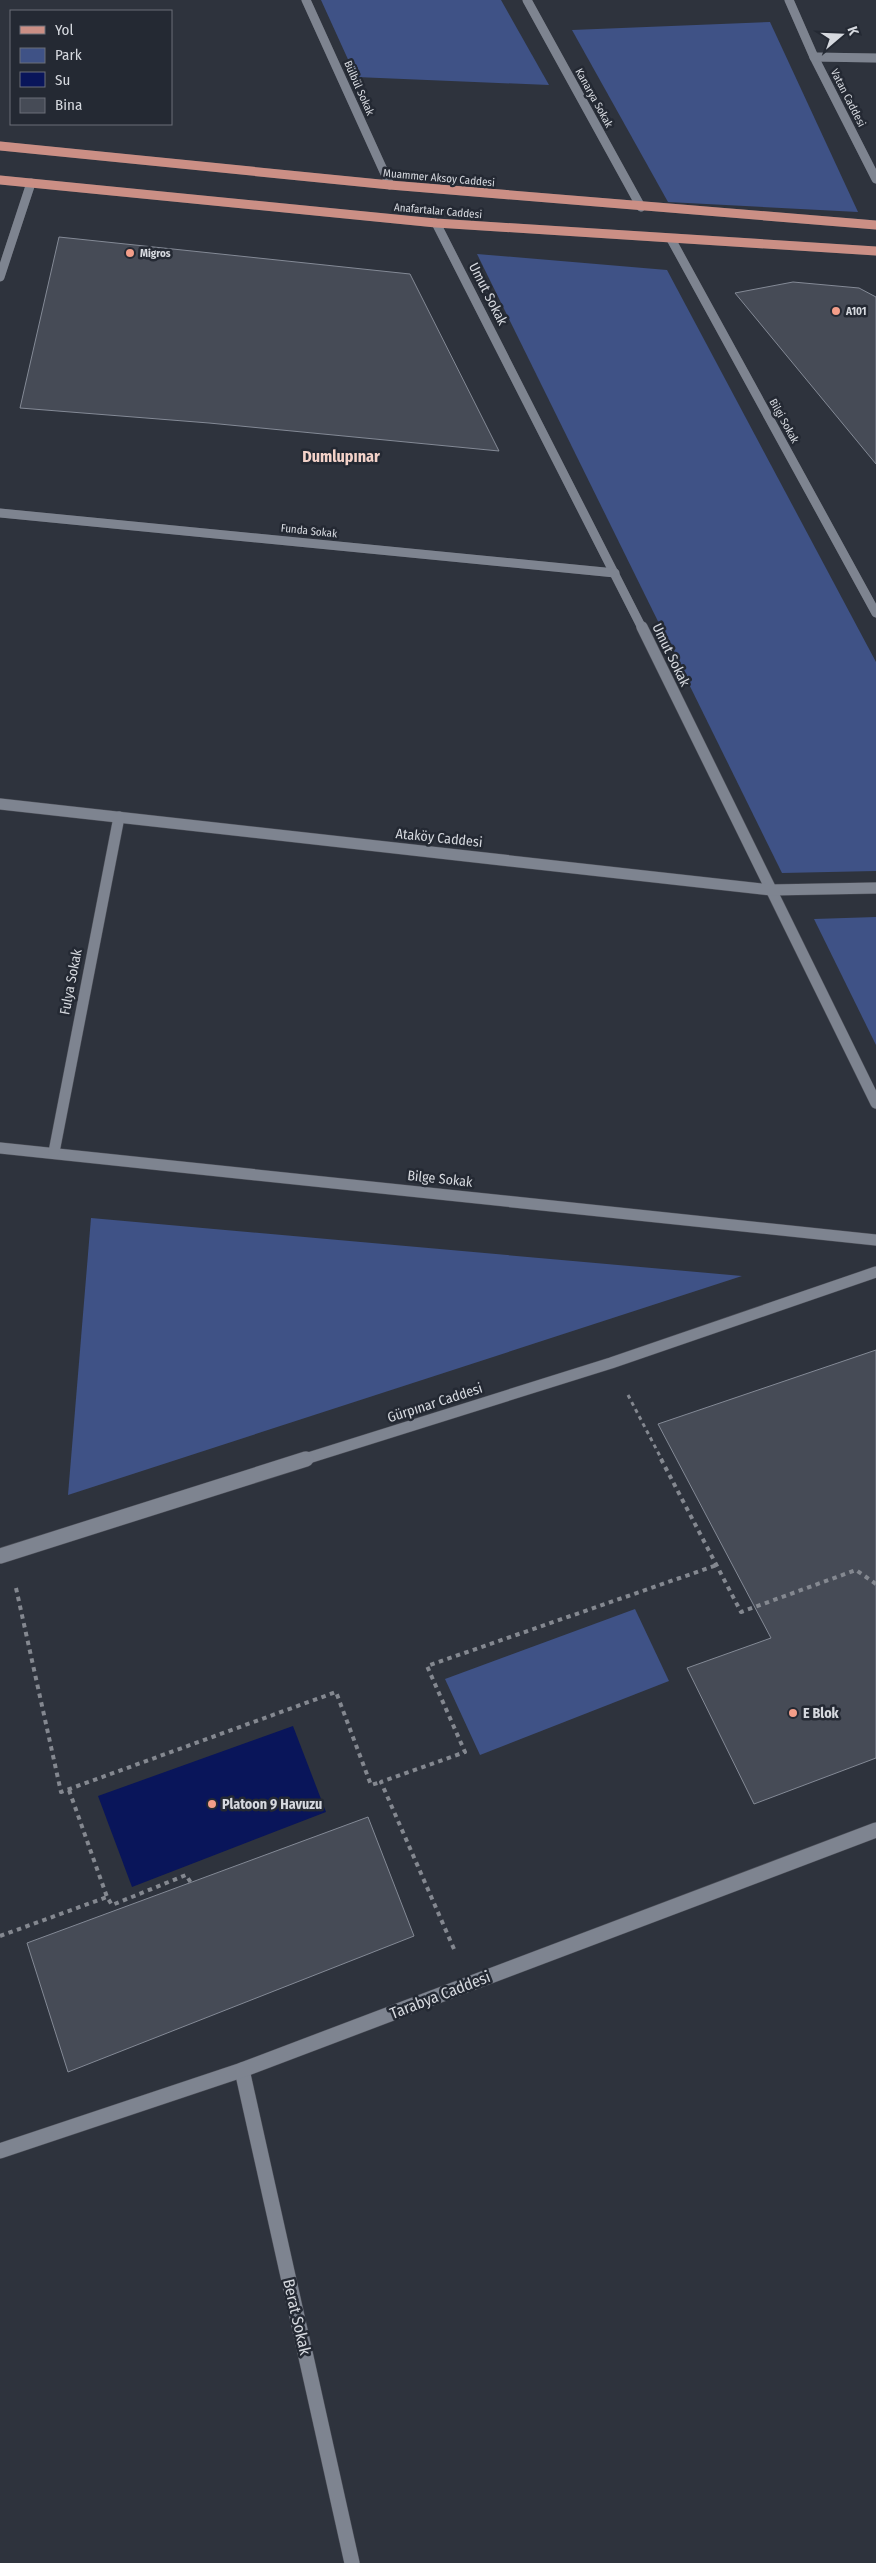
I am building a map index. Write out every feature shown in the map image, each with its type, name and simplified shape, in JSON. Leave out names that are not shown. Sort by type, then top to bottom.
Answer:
[{"type":"main road","name":"Muammer Aksoy Caddesi","points":[[0,146],[390,185],[876,225]]},
{"type":"main road","name":"Anafartalar Caddesi","points":[[0,180],[436,223],[876,251]]},
{"type":"street","name":"Bülbül Sokak","points":[[306,0],[390,185]]},
{"type":"street","name":"Kanarya Sokak","points":[[527,0],[640,207]]},
{"type":"street","name":"Vatan Caddesi","points":[[789,0],[814,57],[876,179]]},
{"type":"street","points":[[814,57],[876,58]]},
{"type":"street","points":[[0,277],[31,182]]},
{"type":"street","name":"Umut Sokak","points":[[436,223],[615,573],[876,1103]]},
{"type":"street","name":"Bilgi Sokak","points":[[671,239],[876,613]]},
{"type":"street","name":"Funda Sokak","points":[[0,513],[615,573]]},
{"type":"street","name":"Ataköy Caddesi","points":[[0,804],[771,890],[876,888]]},
{"type":"street","name":"Fulya Sokak","points":[[54,1152],[119,817]]},
{"type":"street","name":"Bilge Sokak","points":[[0,1148],[54,1152],[876,1240]]},
{"type":"street","name":"Gürpınar Caddesi","points":[[4,1555],[611,1363],[876,1272]]},
{"type":"street","name":"Tarabya Caddesi","points":[[0,2151],[242,2070],[876,1830]]},
{"type":"street","name":"Berat Sokak","points":[[242,2070],[352,2563]]},
{"type":"path","points":[[611,1363],[741,1612],[856,1570],[876,1584]]},
{"type":"path","points":[[4,1555],[61,1792],[336,1692],[371,1785],[381,1782],[465,1752],[427,1666],[717,1565]]},
{"type":"path","points":[[381,1782],[469,1984]]},
{"type":"path","points":[[69,1790],[107,1897],[112,1905],[186,1875],[191,1883]]},
{"type":"path","points":[[0,1936],[107,1897]]},
{"type":"green space","points":[[321,0],[501,0],[549,85],[356,77]]},
{"type":"green space","points":[[770,22],[858,212],[668,202],[572,30]]},
{"type":"green space","points":[[477,254],[667,270],[876,662],[876,871],[782,873]]},
{"type":"green space","points":[[876,917],[876,1045],[814,919]]},
{"type":"green space","points":[[91,1218],[742,1276],[68,1495]]},
{"type":"green space","points":[[635,1609],[669,1681],[480,1755],[445,1679]]},
{"type":"water","name":"Platoon 9 Havuzu","points":[[293,1726],[326,1812],[132,1887],[98,1796]]},
{"type":"building","points":[[59,237],[410,274],[499,451],[209,423],[20,408]]},
{"type":"building","points":[[793,282],[859,288],[876,297],[876,464],[735,293]]},
{"type":"building","points":[[876,1350],[876,1758],[754,1804],[687,1668],[771,1638],[658,1424]]},
{"type":"building","points":[[368,1817],[414,1936],[68,2072],[27,1943]]},
{"type":"place","name":"Migros","points":[[130,253]]},
{"type":"place","name":"A101","points":[[836,311]]},
{"type":"place","name":"E Blok","points":[[793,1713]]},
{"type":"place","name":"Platoon 9 Havuzu","points":[[212,1804]]},
{"type":"district","name":"Dumlupınar","points":[[341,456]]}]
